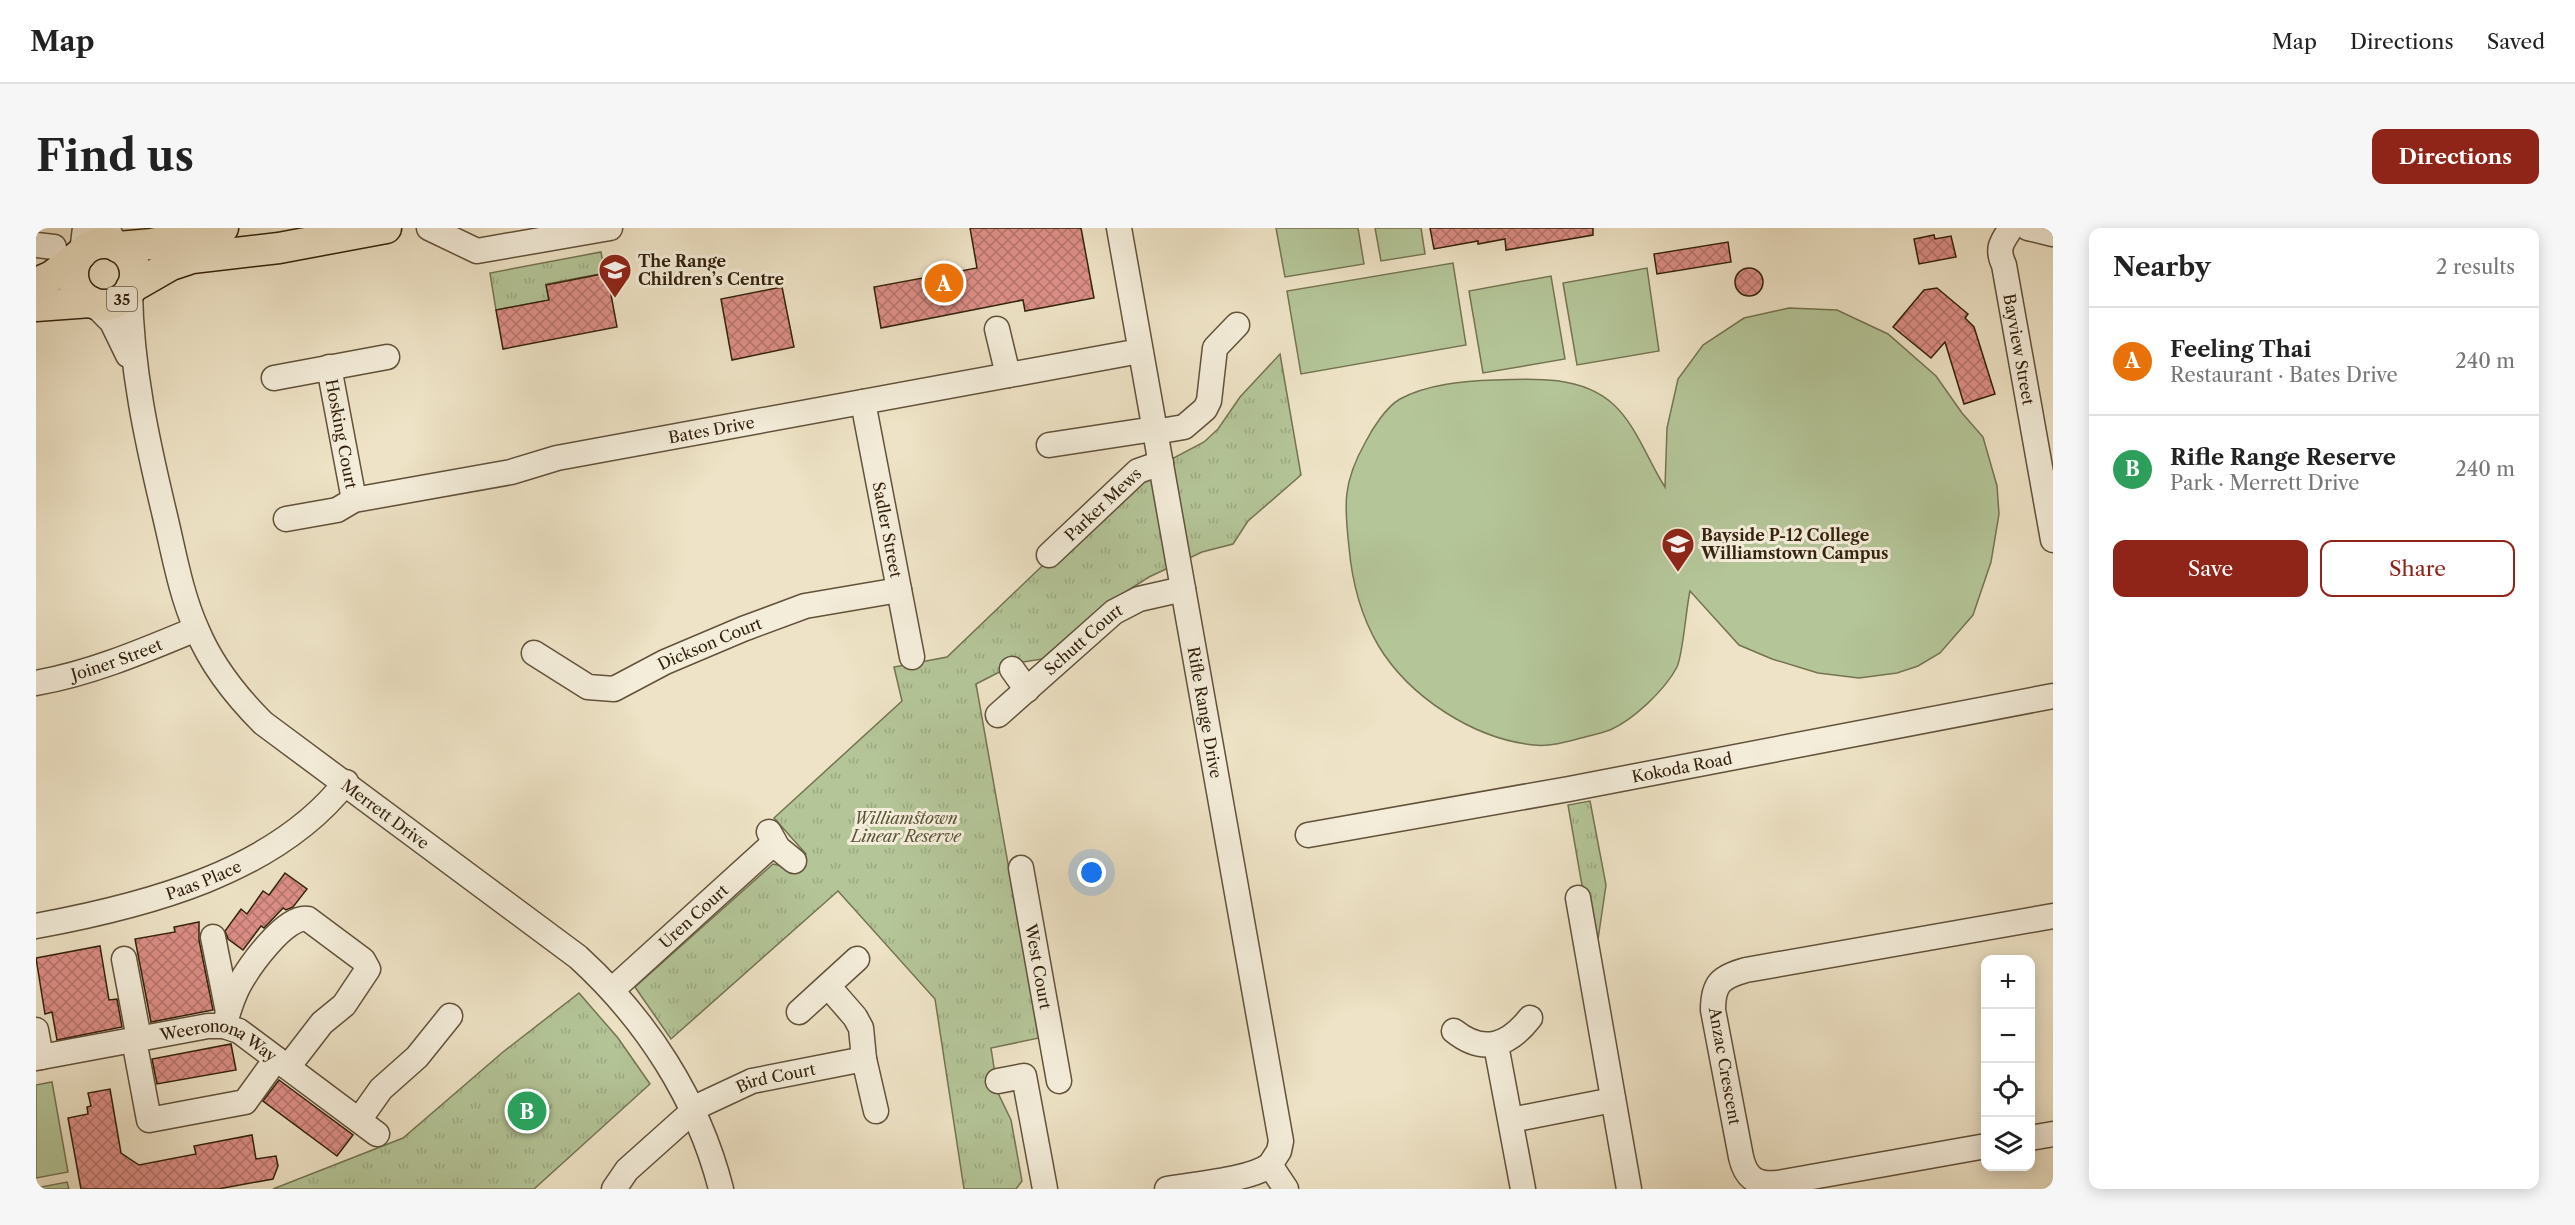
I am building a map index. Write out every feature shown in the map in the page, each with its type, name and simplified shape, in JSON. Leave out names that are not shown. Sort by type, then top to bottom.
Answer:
[{"type":"main road","points":[[36,283],[52,276],[68,245],[106,243],[114,240],[152,244],[224,228]]},
{"type":"main road","name":"35","points":[[36,306],[92,302],[105,305],[117,302],[131,289],[164,268],[192,258],[279,248],[386,228]]},
{"type":"main road","name":"35","points":[[114,240],[134,264],[135,279],[131,289]]},
{"type":"main road","name":"35","points":[[68,245],[75,283],[83,296],[92,302]]},
{"type":"street","points":[[429,228],[477,251],[610,228]]},
{"type":"street","name":"Rifle Range Drive","points":[[1119,228],[1281,1141],[1279,1150],[1270,1165]]},
{"type":"street","name":"Bayview Street","points":[[2011,228],[1999,248],[2004,265],[2053,540]]},
{"type":"street","points":[[2004,265],[2013,245],[2029,228],[2053,234]]},
{"type":"street","name":"Merrett Drive","points":[[131,289],[137,387]]},
{"type":"street","name":"Merrett Drive","points":[[92,302],[112,322],[122,339],[137,387],[174,554],[196,629],[213,661],[239,699],[263,723],[578,957],[612,990],[653,1043],[692,1110],[721,1189]]},
{"type":"street","points":[[997,329],[1008,375]]},
{"type":"street","points":[[1049,445],[1184,427],[1205,410],[1210,396],[1213,355],[1221,331]]},
{"type":"street","name":"Bates Drive","points":[[286,519],[337,510],[354,500],[511,472],[557,458],[1140,351]]},
{"type":"street","name":"Hosking Court","points":[[274,378],[387,357]]},
{"type":"street","name":"Hosking Court","points":[[328,368],[354,500]]},
{"type":"street","name":"Sadler Street","points":[[863,402],[912,657]]},
{"type":"street","name":"Parker Mews","points":[[1049,555],[1138,471],[1161,463]]},
{"type":"street","name":"Dickson Court","points":[[534,653],[588,687],[614,689],[665,662],[742,629],[805,606],[899,590]]},
{"type":"street","name":"Schutt Court","points":[[998,715],[1114,612],[1139,599],[1183,590]]},
{"type":"street","name":"Joiner Street","points":[[36,683],[65,678],[106,666],[196,629]]},
{"type":"street","points":[[1012,669],[1026,690]]},
{"type":"street","name":"Kokoda Road","points":[[1308,835],[1569,789],[2053,696]]},
{"type":"street","name":"Paas Place","points":[[36,926],[110,912],[153,900],[233,868],[308,822],[330,803],[345,782]]},
{"type":"street","name":"Uren Court","points":[[612,990],[772,838],[794,861]]},
{"type":"street","name":"West Court","points":[[1021,868],[1057,1073],[1026,1085]]},
{"type":"street","points":[[1578,898],[1629,1189]]},
{"type":"street","name":"Anzac Crescent","points":[[1981,1147],[1778,1183],[1764,1185],[1754,1182],[1744,1170],[1741,1157],[1713,1010],[1713,992],[1721,981],[1730,975],[1746,970],[2053,916]]},
{"type":"street","points":[[124,959],[149,1120],[245,1102],[322,1023],[344,1005],[367,972],[365,961],[308,919],[296,920],[288,925],[249,970],[236,991],[226,1019]]},
{"type":"street","points":[[213,937],[226,1019]]},
{"type":"street","points":[[799,1012],[857,959]]},
{"type":"street","points":[[828,986],[860,1024],[856,1060],[876,1111]]},
{"type":"street","name":"Weeronona Way","points":[[39,1058],[208,1026],[226,1019],[368,1127],[380,1091],[417,1057],[450,1016]]},
{"type":"street","points":[[1459,1035],[1496,1045],[1525,1025]]},
{"type":"street","points":[[36,1030],[39,1058]]},
{"type":"street","points":[[1496,1045],[1523,1189]]},
{"type":"street","name":"Bird Court","points":[[615,1188],[627,1170],[692,1110],[752,1081],[856,1060]]},
{"type":"street","points":[[998,1082],[1024,1076],[1045,1189]]},
{"type":"street","points":[[1511,1120],[1613,1100]]},
{"type":"street","points":[[2035,1137],[2053,1134]]},
{"type":"street","points":[[1167,1189],[1263,1171],[1270,1165],[1286,1189]]},
{"type":"green space","points":[[1276,228],[1358,228],[1364,264],[1285,277]]},
{"type":"green space","points":[[1375,228],[1421,228],[1425,254],[1381,261]]},
{"type":"green space","points":[[601,252],[605,273],[546,284],[549,300],[496,310],[490,273]]},
{"type":"green space","points":[[1453,263],[1466,345],[1301,374],[1287,291]]},
{"type":"green space","points":[[1647,268],[1659,351],[1577,365],[1563,283]]},
{"type":"green space","points":[[1551,276],[1565,359],[1483,373],[1469,291]]},
{"type":"green space","points":[[1789,308],[1837,310],[1888,334],[1936,376],[1962,413],[1983,437],[1997,486],[1999,514],[1991,562],[1973,615],[1940,653],[1918,666],[1897,673],[1859,678],[1818,673],[1772,659],[1739,645],[1690,591],[1681,652],[1672,676],[1648,703],[1628,719],[1607,731],[1547,745],[1511,741],[1466,724],[1425,698],[1407,682],[1378,645],[1362,610],[1352,573],[1346,518],[1349,482],[1358,457],[1371,431],[1390,407],[1400,399],[1422,390],[1459,382],[1542,379],[1587,388],[1613,404],[1629,423],[1665,487],[1667,428],[1678,379],[1703,345],[1744,318]]},
{"type":"green space","name":"Williamstown Linear Reserve","points":[[1280,354],[1301,475],[1248,521],[1233,544],[1202,552],[1149,577],[1103,606],[1042,659],[1017,663],[976,684],[1039,1038],[991,1048],[998,1093],[1011,1120],[1022,1181],[1016,1189],[964,1189],[935,999],[838,891],[671,1039],[635,987],[773,864],[790,868],[806,854],[774,818],[902,701],[894,667],[947,657],[1132,480],[1204,442],[1218,429],[1240,397]]},
{"type":"green space","points":[[1590,801],[1606,885],[1595,960],[1568,805]]},
{"type":"green space","points":[[579,993],[618,1038],[650,1084],[534,1189],[273,1189],[403,1138],[503,1052]]},
{"type":"green space","points":[[52,1082],[68,1172],[36,1178],[36,1085]]},
{"type":"green space","points":[[67,1182],[69,1189],[36,1189],[36,1188]]},
{"type":"building","points":[[970,228],[1081,228],[1094,298],[1025,311],[1023,300],[881,328],[874,287],[977,268]]},
{"type":"building","points":[[1430,228],[1593,228],[1593,235],[1506,250],[1505,239],[1434,249]]},
{"type":"building","points":[[1934,235],[1935,239],[1951,236],[1956,257],[1919,264],[1914,239]]},
{"type":"building","points":[[1728,242],[1731,262],[1657,274],[1654,254]]},
{"type":"building","points":[[1749,268],[1759,272],[1763,282],[1759,292],[1749,296],[1739,292],[1735,282],[1739,272]]},
{"type":"building","points":[[607,273],[617,327],[503,349],[496,310],[549,300],[546,285]]},
{"type":"building","points":[[782,287],[794,347],[732,360],[721,299]]},
{"type":"building","points":[[1937,288],[1968,314],[1965,318],[1974,327],[1995,394],[1964,404],[1945,342],[1931,358],[1893,327],[1924,290]]},
{"type":"building","points":[[285,873],[307,889],[293,907],[286,910],[283,908],[264,928],[261,926],[243,950],[228,939],[225,931],[241,909],[247,914],[263,891],[269,895]]},
{"type":"building","points":[[199,922],[199,940],[213,1010],[151,1022],[135,939],[175,932],[174,927]]},
{"type":"building","points":[[100,946],[109,1000],[117,999],[122,1027],[57,1040],[52,1012],[45,1014],[36,958]]},
{"type":"building","points":[[231,1044],[236,1070],[157,1084],[152,1059]]},
{"type":"building","points":[[279,1080],[353,1135],[337,1156],[263,1101]]},
{"type":"building","points":[[110,1089],[121,1153],[139,1165],[196,1154],[194,1146],[252,1135],[256,1159],[276,1156],[278,1166],[273,1179],[218,1189],[81,1189],[68,1118],[88,1114],[87,1107],[91,1106],[88,1093]]},
{"type":"place","name":"Feeling Thai","points":[[944,283]]},
{"type":"place","name":"The Range Children’s Centre","points":[[615,299]]},
{"type":"place","name":"Bayside P-12 College Williamstown Campus","points":[[1678,573]]},
{"type":"place","name":"Rifle Range Reserve","points":[[527,1111]]}]
